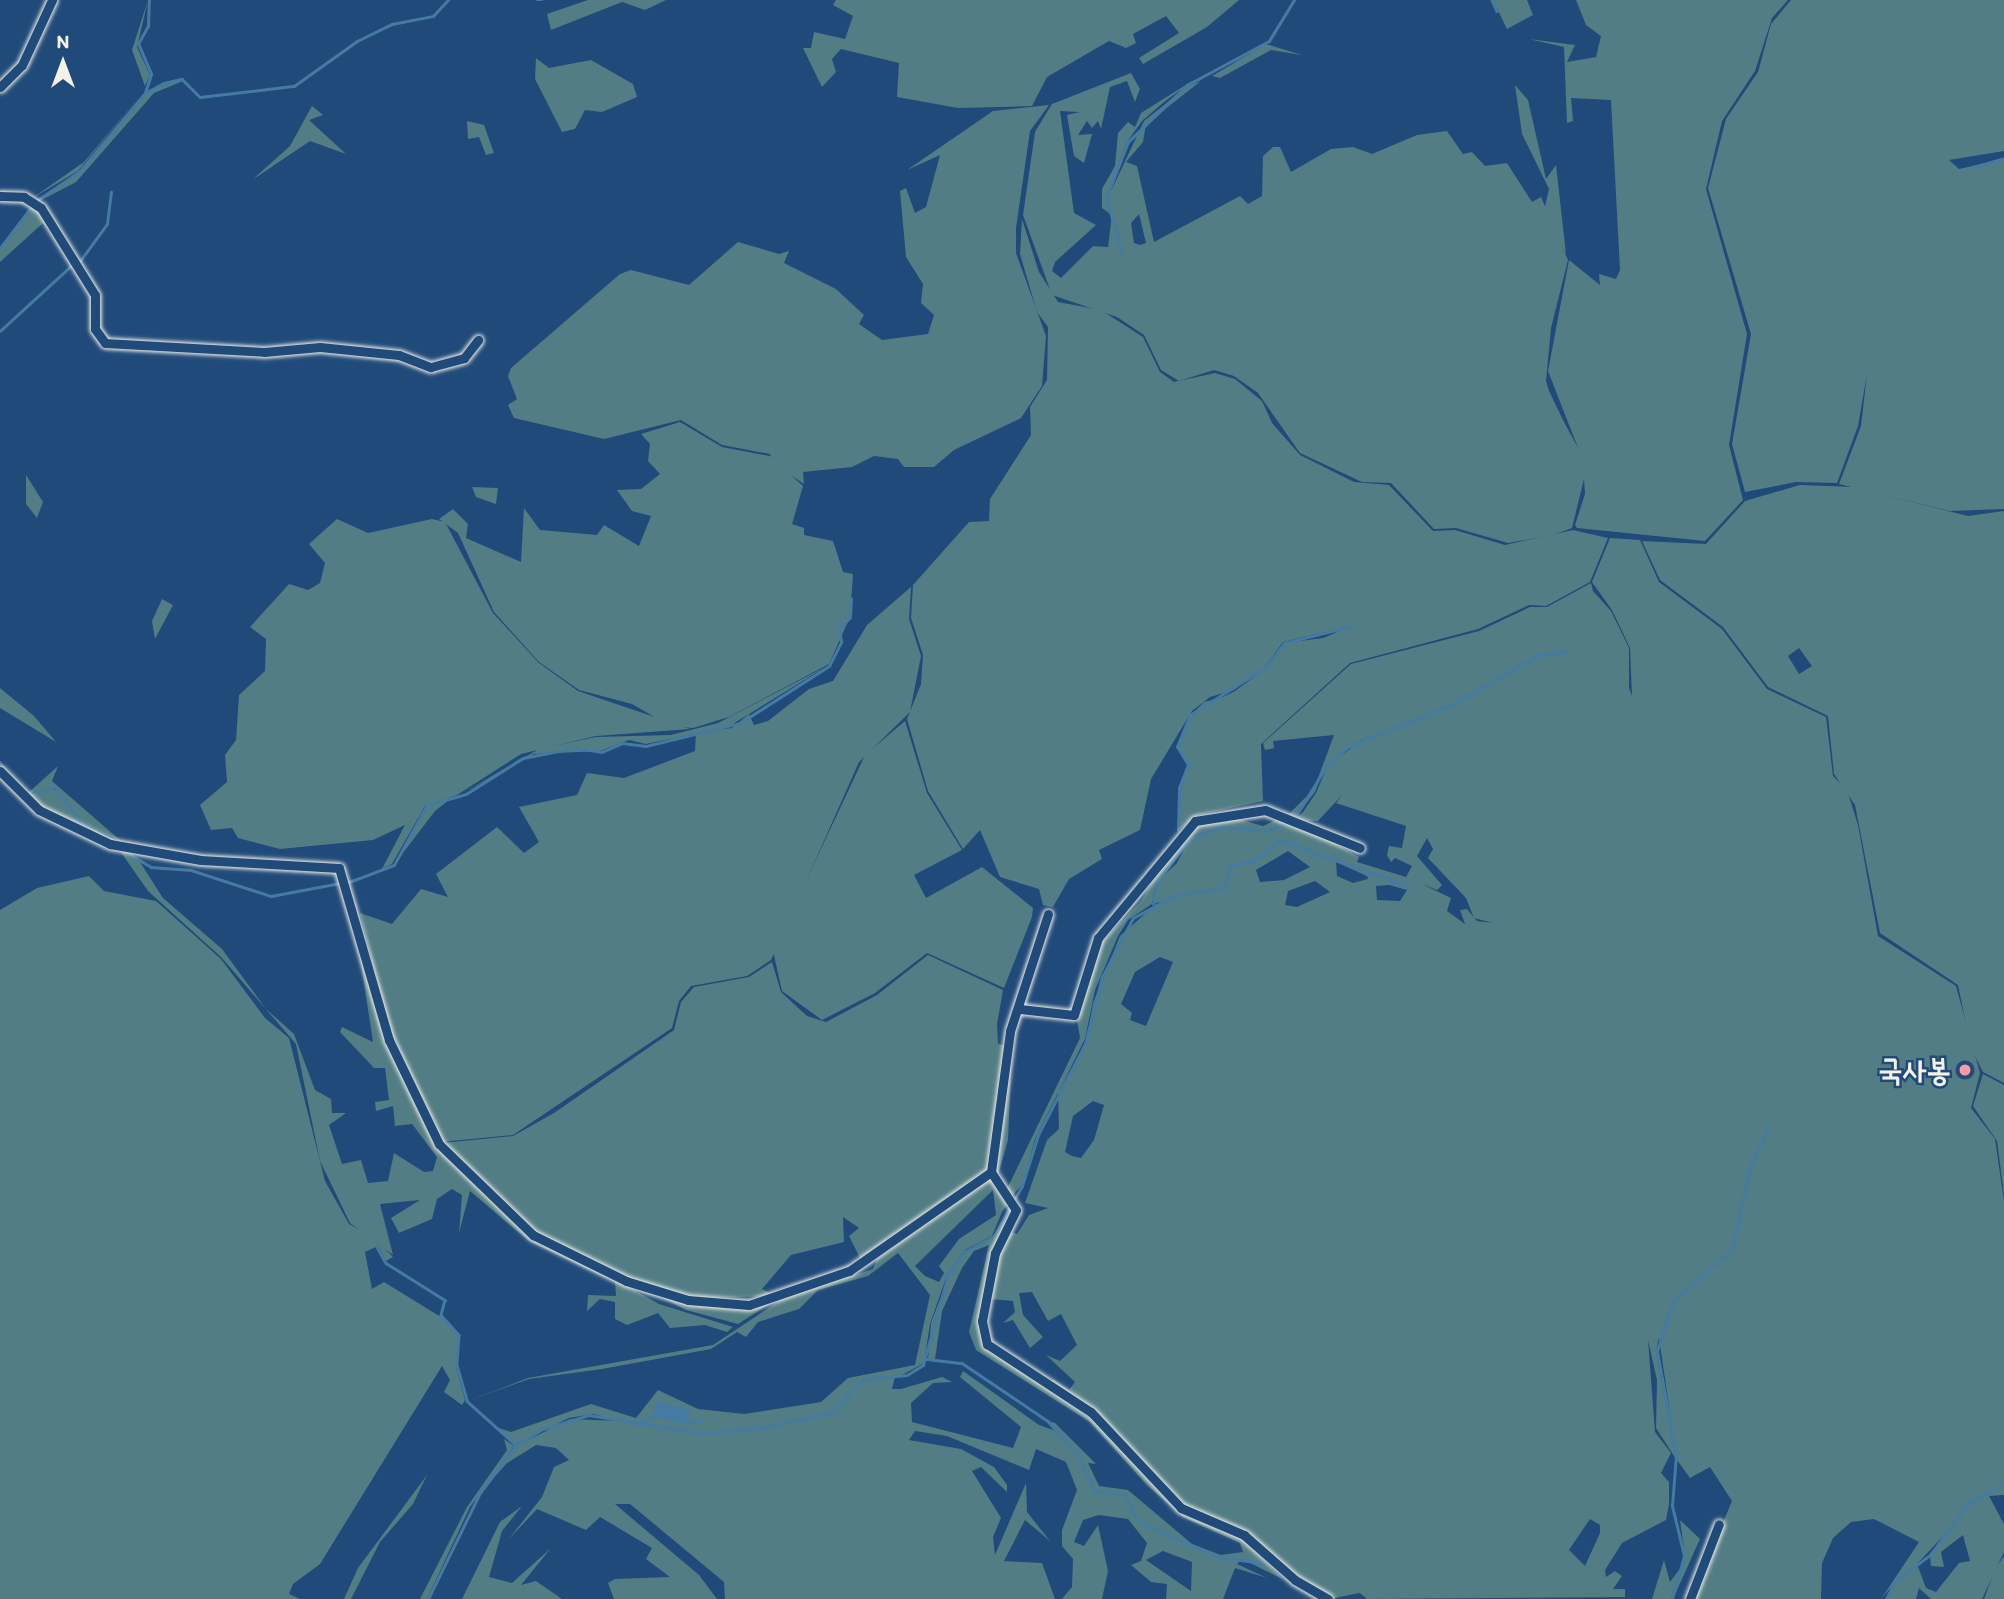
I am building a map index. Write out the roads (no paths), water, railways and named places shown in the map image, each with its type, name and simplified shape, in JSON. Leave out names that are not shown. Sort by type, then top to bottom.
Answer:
[{"type":"street","points":[[0,87],[22,65],[51,0]]},
{"type":"street","points":[[0,197],[24,197],[41,208],[95,295],[95,329],[105,343],[264,352],[320,347],[399,355],[431,367],[464,358],[478,340]]},
{"type":"street","points":[[0,771],[38,810],[110,844],[201,860],[339,869],[389,1040],[439,1144],[533,1235],[626,1281],[720,1304],[783,1297],[875,1258],[991,1172]]},
{"type":"street","points":[[1020,1009],[1074,1016],[1098,938],[1195,821],[1265,810],[1360,848]]},
{"type":"street","points":[[1048,914],[1006,1053],[991,1172],[1016,1210],[995,1253],[982,1321],[987,1344],[1091,1412],[1181,1508],[1244,1535],[1295,1580],[1328,1599]]},
{"type":"street","points":[[1690,1599],[1718,1524]]},
{"type":"water","points":[[656,1402],[690,1409],[687,1424],[653,1417]]},
{"type":"waterway","points":[[145,93],[151,74],[138,44],[148,26],[149,0]]},
{"type":"waterway","points":[[36,201],[79,172],[145,93],[164,83],[182,79],[200,97],[294,86],[357,41],[392,24],[433,16],[448,0]]},
{"type":"waterway","points":[[537,0],[542,0]]},
{"type":"waterway","points":[[1122,254],[1106,198],[1128,142],[1187,85],[1269,41],[1294,0]]},
{"type":"waterway","points":[[1492,0],[1497,11]]},
{"type":"waterway","points":[[1970,168],[2004,158]]},
{"type":"waterway","points":[[80,261],[107,224],[111,192]]},
{"type":"waterway","points":[[0,248],[32,206]]},
{"type":"waterway","points":[[0,331],[73,264]]},
{"type":"waterway","points":[[349,882],[394,865],[427,805],[466,794],[523,758],[575,748],[602,752],[622,743],[646,746],[740,723],[829,666],[841,642],[839,629],[850,617],[851,599]]},
{"type":"waterway","points":[[1178,830],[1179,788],[1188,765],[1177,747],[1190,715],[1266,667],[1284,643],[1351,626]]},
{"type":"waterway","points":[[1294,819],[1327,765],[1348,747],[1451,705],[1539,655],[1566,652]]},
{"type":"waterway","points":[[0,762],[4,769]]},
{"type":"waterway","points":[[29,795],[55,787],[83,824],[114,841]]},
{"type":"waterway","points":[[1153,904],[1157,882],[1189,839],[1222,827],[1269,831],[1285,822]]},
{"type":"waterway","points":[[428,1599],[480,1493],[516,1445],[543,1429],[589,1415],[701,1433],[762,1428],[833,1412],[864,1379],[907,1375],[923,1365],[948,1275],[964,1252],[994,1236],[1022,1186],[1038,1135],[1085,1044],[1102,977],[1133,918],[1173,896],[1224,888],[1231,865],[1253,861],[1280,840],[1408,886]]},
{"type":"waterway","points":[[123,850],[151,867],[191,870],[271,896],[340,883]]},
{"type":"waterway","points":[[1672,1599],[1684,1556],[1672,1506],[1676,1455],[1657,1351],[1673,1302],[1732,1249],[1750,1167],[1768,1128]]},
{"type":"waterway","points":[[377,1247],[386,1263],[445,1300],[441,1315],[459,1335],[457,1365],[467,1401],[516,1445]]},
{"type":"waterway","points":[[927,1359],[962,1363],[1048,1421],[1080,1458],[1095,1491],[1126,1495],[1135,1516],[1151,1527],[1218,1557],[1263,1563]]},
{"type":"waterway","points":[[634,1425],[652,1417]]},
{"type":"waterway","points":[[687,1423],[701,1420]]},
{"type":"waterway","points":[[1886,1599],[1895,1581],[1930,1555],[1968,1504],[2002,1484]]},
{"type":"place","name":"국사봉","points":[[1965,1070]]}]
